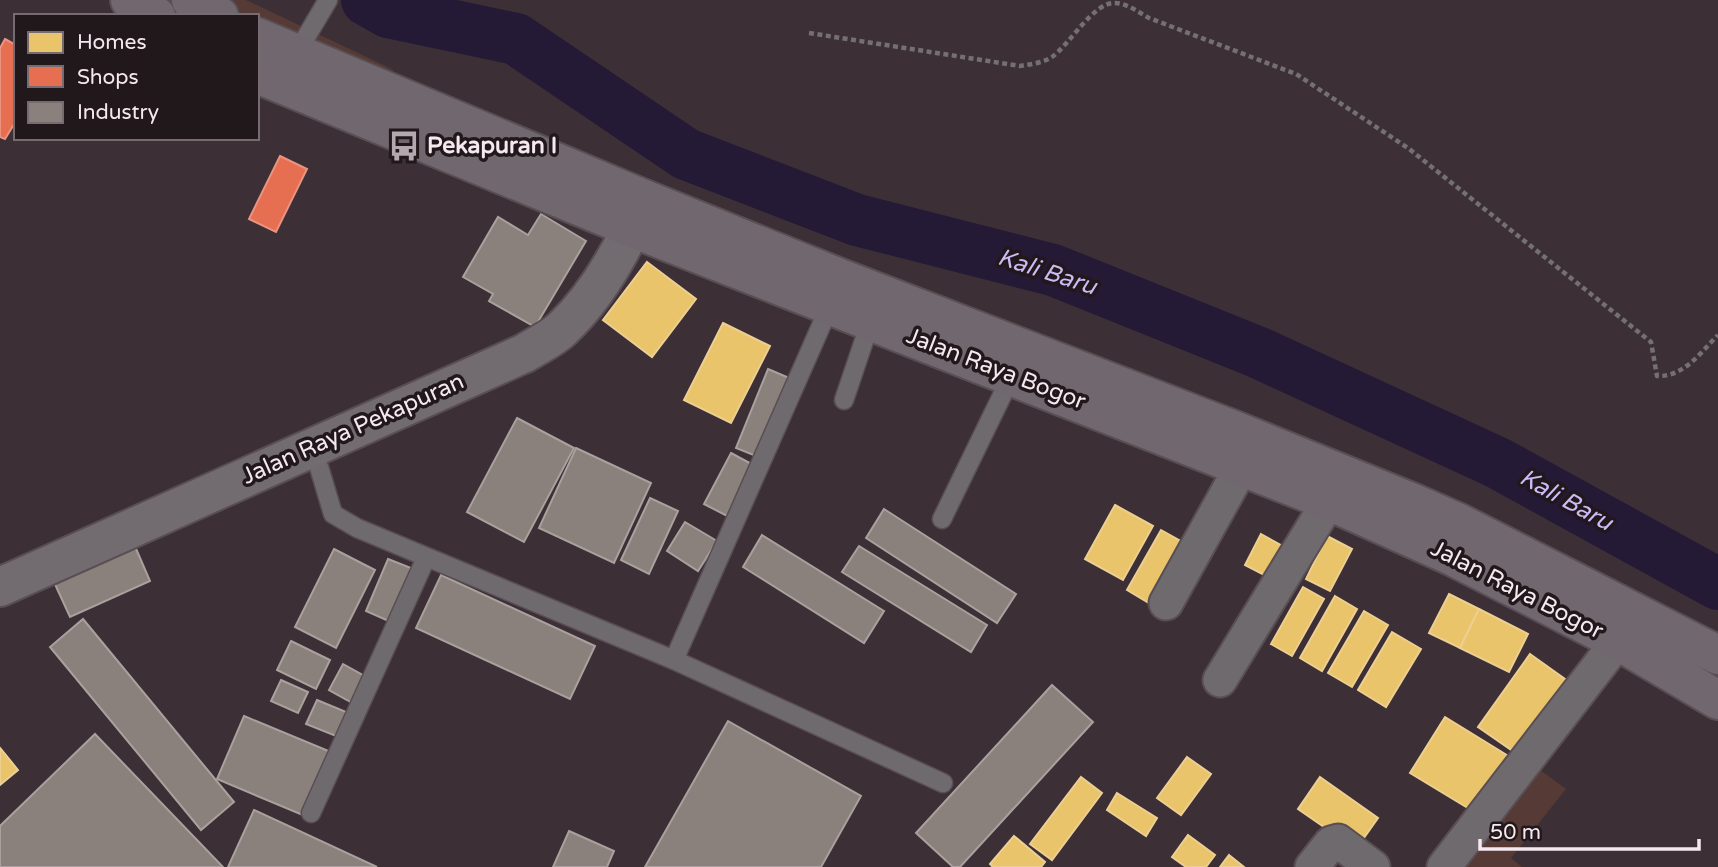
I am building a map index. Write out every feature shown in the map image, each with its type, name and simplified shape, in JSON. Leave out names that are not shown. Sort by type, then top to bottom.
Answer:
[{"type":"highway","points":[[130,0],[153,14]]},
{"type":"highway","points":[[191,0],[216,14]]},
{"type":"highway","name":"Jalan Raya Bogor","points":[[278,47],[638,214],[835,291],[1247,435],[1411,502],[1470,529],[1718,655]]},
{"type":"highway","name":"Jalan Raya Bogor","points":[[835,291],[871,320],[1329,500],[1454,557],[1618,641],[1718,700]]},
{"type":"main road","name":"Jalan Raya Pekapuran","points":[[0,587],[525,353],[560,331],[593,296],[638,214]]},
{"type":"street","points":[[1166,603],[1242,466]]},
{"type":"street","points":[[1220,680],[1329,500]]},
{"type":"street","points":[[1444,867],[1618,641]]},
{"type":"street","points":[[1312,867],[1331,844],[1338,841],[1373,867]]},
{"type":"lane","points":[[278,47],[328,0]]},
{"type":"lane","points":[[674,660],[835,291]]},
{"type":"lane","points":[[844,400],[871,320]]},
{"type":"lane","points":[[942,519],[1012,375]]},
{"type":"lane","points":[[319,467],[333,513],[357,528],[674,660],[943,783]]},
{"type":"lane","points":[[311,813],[426,558]]},
{"type":"path","points":[[809,33],[1020,66],[1052,57],[1098,8],[1112,3],[1129,6],[1149,18],[1296,74],[1408,148],[1651,342],[1657,376],[1670,377],[1682,371],[1718,335]]},
{"type":"shaded area","points":[[207,0],[246,0],[396,71],[259,36],[259,14],[227,14]]},
{"type":"shaded area","points":[[1536,767],[1566,789],[1511,858],[1522,867],[1458,867]]},
{"type":"building: Homes","points":[[647,262],[696,299],[652,357],[603,320]]},
{"type":"building: Homes","points":[[723,323],[770,346],[731,423],[684,400]]},
{"type":"building: Homes","points":[[1115,505],[1153,526],[1123,580],[1085,559]]},
{"type":"building: Homes","points":[[1161,530],[1193,548],[1159,609],[1127,590]]},
{"type":"building: Homes","points":[[1261,534],[1286,548],[1270,578],[1245,565]]},
{"type":"building: Homes","points":[[1327,536],[1352,549],[1330,591],[1306,579]]},
{"type":"building: Homes","points":[[1303,587],[1324,599],[1292,656],[1271,644]]},
{"type":"building: Homes","points":[[1449,594],[1479,609],[1460,648],[1429,633]]},
{"type":"building: Homes","points":[[1335,596],[1357,609],[1322,671],[1300,658]]},
{"type":"building: Homes","points":[[1479,609],[1528,634],[1509,672],[1460,648]]},
{"type":"building: Homes","points":[[1364,611],[1388,625],[1352,687],[1328,673]]},
{"type":"building: Homes","points":[[1392,632],[1421,649],[1386,707],[1358,690]]},
{"type":"building: Homes","points":[[1530,654],[1572,684],[1520,756],[1478,727]]},
{"type":"building: Homes","points":[[1445,717],[1510,757],[1476,813],[1410,773]]},
{"type":"building: Homes","points":[[0,748],[18,770],[0,785]]},
{"type":"building: Homes","points":[[1187,757],[1211,774],[1181,815],[1157,798]]},
{"type":"building: Homes","points":[[1081,777],[1102,793],[1052,860],[1030,844]]},
{"type":"building: Homes","points":[[1320,777],[1378,818],[1356,849],[1298,809]]},
{"type":"building: Homes","points":[[1117,793],[1157,818],[1146,836],[1107,810]]},
{"type":"building: Homes","points":[[1188,835],[1215,855],[1206,867],[1186,867],[1172,857]]},
{"type":"building: Homes","points":[[1014,836],[1045,862],[1041,867],[993,867],[990,864]]},
{"type":"building: Homes","points":[[1229,855],[1244,867],[1220,867]]},
{"type":"building: Shops","points":[[5,39],[14,44],[14,124],[5,139],[0,137],[0,48]]},
{"type":"building: Shops","points":[[280,156],[307,169],[276,232],[249,219]]},
{"type":"building: Industry","points":[[541,214],[586,241],[535,327],[489,301],[493,294],[463,277],[498,217],[528,235]]},
{"type":"building: Industry","points":[[768,369],[794,380],[761,458],[736,448]]},
{"type":"building: Industry","points":[[517,418],[574,448],[524,542],[467,512]]},
{"type":"building: Industry","points":[[576,448],[651,483],[614,563],[539,528]]},
{"type":"building: Industry","points":[[731,453],[757,467],[729,517],[704,504]]},
{"type":"building: Industry","points":[[650,498],[678,511],[649,574],[621,560]]},
{"type":"building: Industry","points":[[884,509],[1016,594],[997,623],[866,538]]},
{"type":"building: Industry","points":[[685,522],[717,541],[698,571],[667,551]]},
{"type":"building: Industry","points":[[762,535],[884,611],[864,643],[743,567]]},
{"type":"building: Industry","points":[[134,544],[150,581],[70,617],[53,580]]},
{"type":"building: Industry","points":[[859,546],[987,625],[971,652],[842,572]]},
{"type":"building: Industry","points":[[334,549],[375,570],[336,648],[295,627]]},
{"type":"building: Industry","points":[[388,559],[416,570],[393,623],[366,611]]},
{"type":"building: Industry","points":[[441,575],[595,646],[570,699],[416,628]]},
{"type":"building: Industry","points":[[83,619],[234,802],[201,830],[50,647]]},
{"type":"building: Industry","points":[[291,641],[330,660],[316,689],[277,670]]},
{"type":"building: Industry","points":[[343,664],[368,678],[354,704],[329,690]]},
{"type":"building: Industry","points":[[281,680],[308,692],[298,713],[271,701]]},
{"type":"building: Industry","points":[[1052,685],[1093,722],[960,867],[953,867],[916,833]]},
{"type":"building: Industry","points":[[317,700],[351,714],[341,738],[306,724]]},
{"type":"building: Industry","points":[[244,716],[331,752],[305,816],[217,779]]},
{"type":"building: Industry","points":[[728,721],[861,796],[821,867],[645,867]]},
{"type":"building: Industry","points":[[95,734],[223,867],[0,867],[0,826]]},
{"type":"building: Industry","points":[[254,810],[377,867],[228,867]]},
{"type":"building: Industry","points":[[569,831],[614,851],[607,867],[553,867]]},
{"type":"waterway","name":"Kali Baru","points":[[367,0],[388,12],[516,39],[686,154],[857,220],[1053,270],[1257,352],[1498,463],[1718,584]]},
{"type":"place","name":"Pekapuran I","points":[[404,146]]}]
